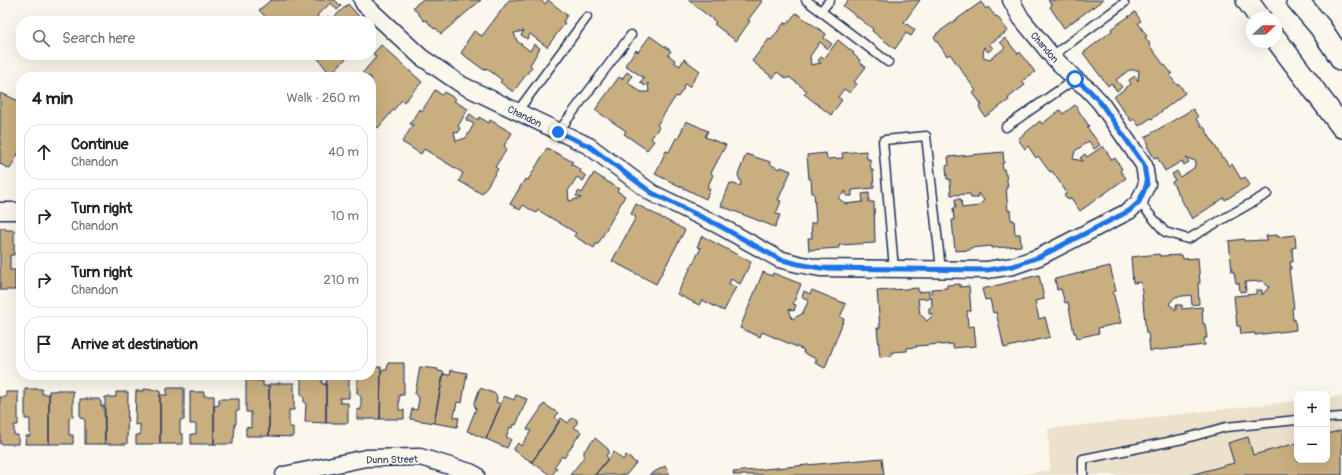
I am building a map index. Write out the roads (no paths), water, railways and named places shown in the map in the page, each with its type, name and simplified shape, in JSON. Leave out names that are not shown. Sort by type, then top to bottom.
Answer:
[{"type":"street","name":"Chandon","points":[[362,0],[364,4],[421,57],[462,85],[589,146],[652,193],[718,225],[779,259],[820,268],[987,270],[1013,266],[1039,257],[1129,211],[1139,202],[1147,184],[1144,165],[1100,102],[1052,56],[1021,18],[1011,0]]},
{"type":"street","points":[[1247,0],[1256,12]]},
{"type":"street","points":[[1297,0],[1320,27],[1342,60]]},
{"type":"street","points":[[1282,47],[1342,126]]},
{"type":"street","points":[[0,211],[16,211]]},
{"type":"street","name":"Dunn Street","points":[[284,475],[366,458],[420,457],[476,475]]},
{"type":"lane","points":[[806,0],[888,62]]},
{"type":"lane","points":[[821,12],[830,0]]},
{"type":"lane","points":[[1052,56],[1124,3]]},
{"type":"lane","points":[[517,112],[587,17]]},
{"type":"lane","points":[[558,132],[631,34]]},
{"type":"lane","points":[[1006,127],[1075,79]]},
{"type":"lane","points":[[894,269],[883,141],[926,136],[941,269]]},
{"type":"lane","points":[[1139,202],[1165,232],[1188,239],[1267,194]]},
{"type":"lane","points":[[1330,418],[1342,417]]},
{"type":"lane","points":[[1083,475],[1083,459],[1183,439],[1226,426],[1294,420]]}]
